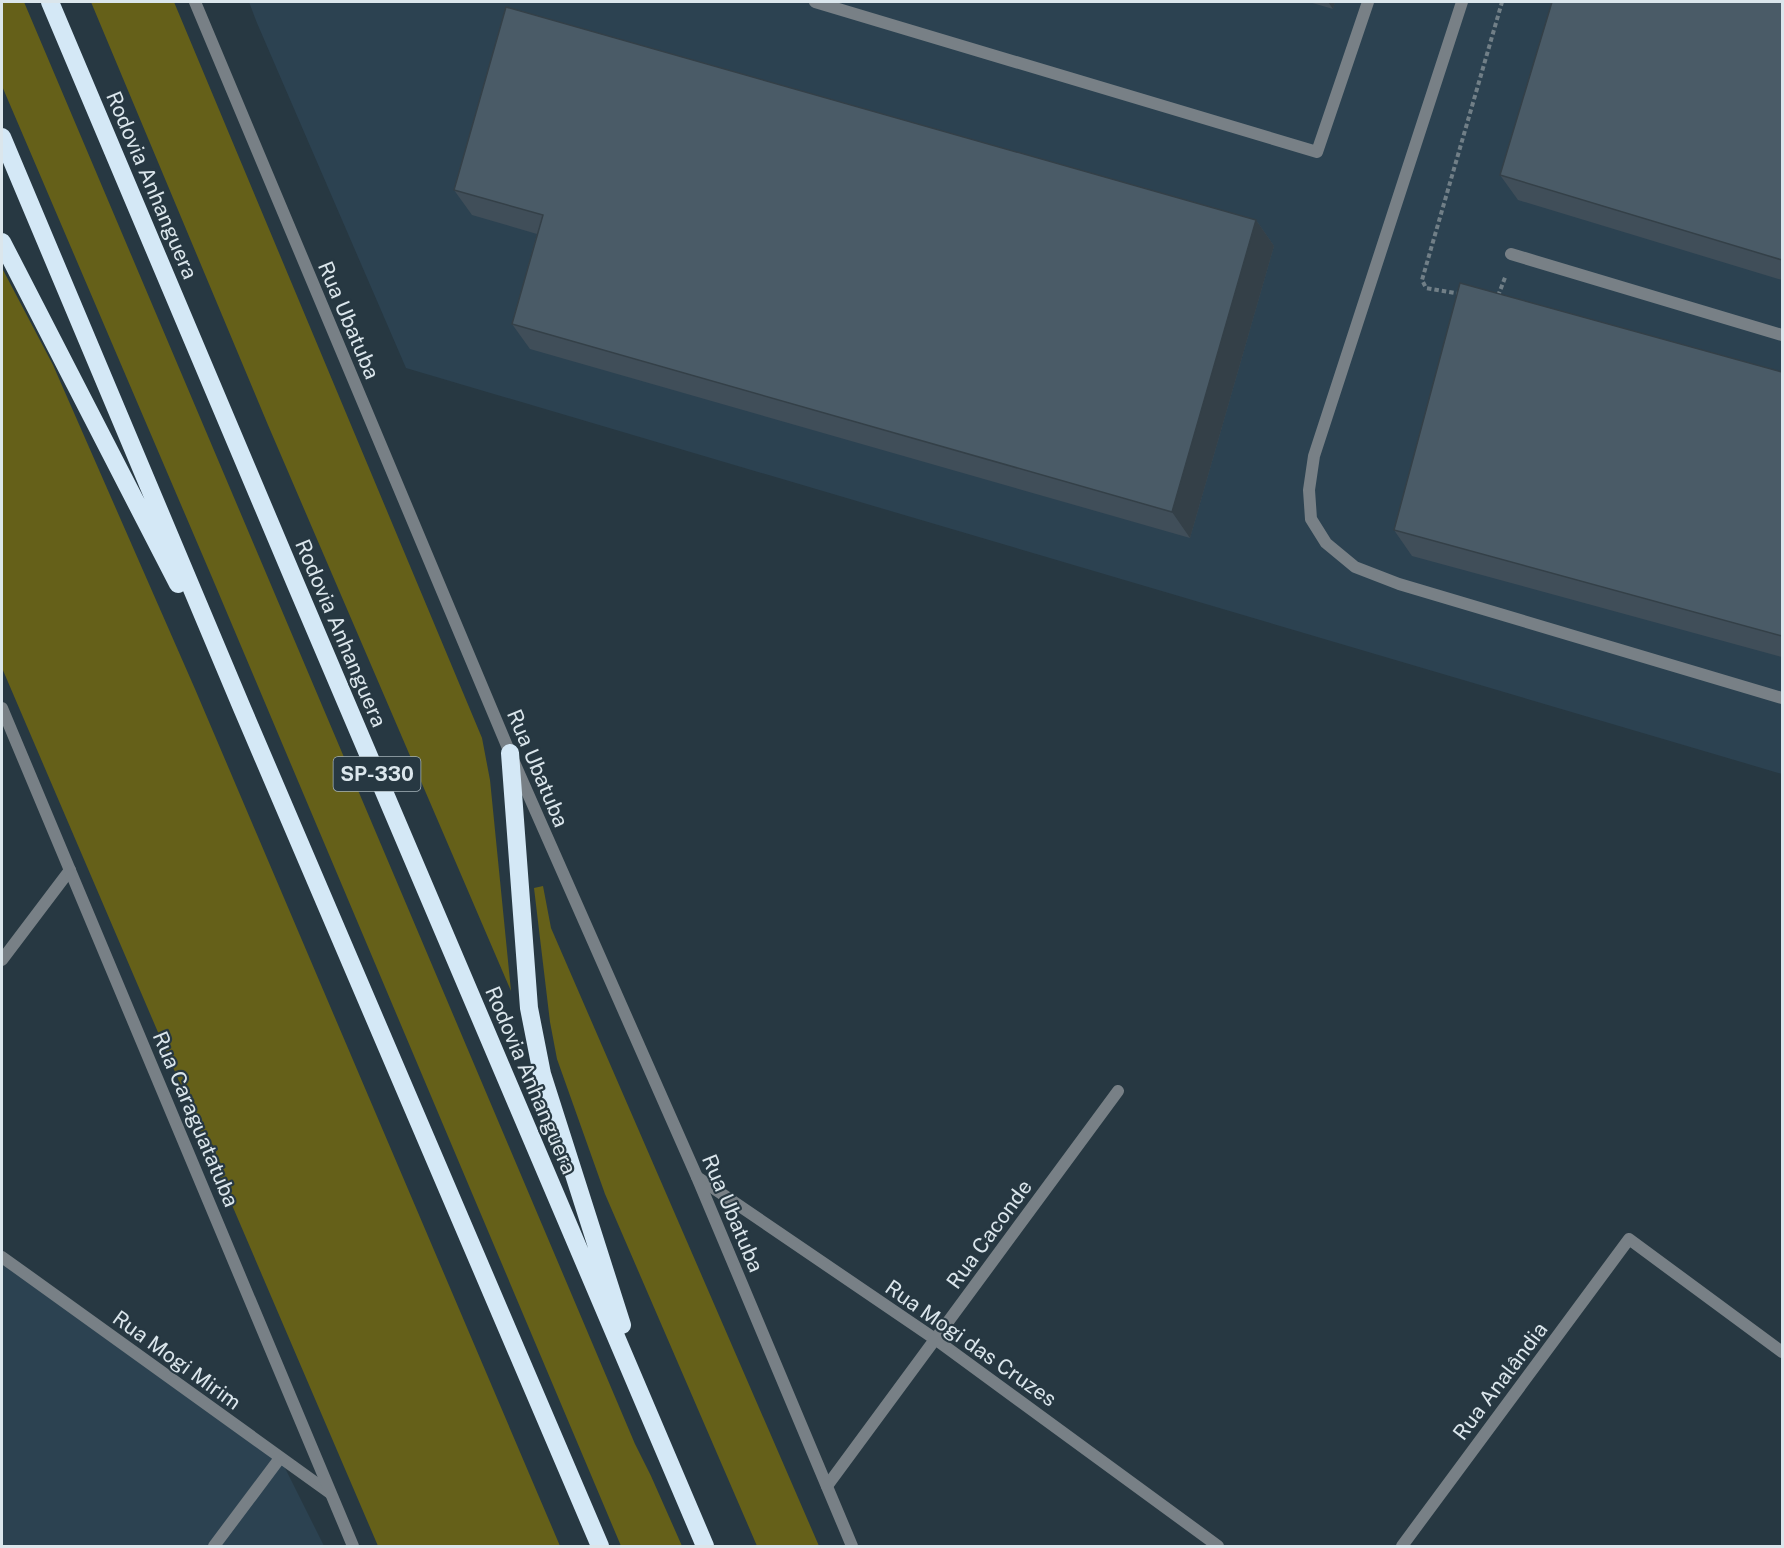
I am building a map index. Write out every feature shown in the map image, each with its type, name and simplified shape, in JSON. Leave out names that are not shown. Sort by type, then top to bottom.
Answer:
[{"type":"highway","name":"Rodovia Anhanguera","points":[[50,2],[705,1546]]},
{"type":"highway","points":[[2,137],[242,708],[600,1546]]},
{"type":"highway","points":[[2,242],[242,708]]},
{"type":"highway","points":[[510,753],[529,1008],[542,1074],[656,1432]]},
{"type":"street","name":"Rua Ubatuba","points":[[195,2],[510,753],[697,1177],[852,1546]]},
{"type":"street","points":[[815,2],[1317,152],[1368,2]]},
{"type":"street","points":[[1462,2],[1314,456],[1309,490],[1311,519],[1326,543],[1355,567],[1399,584],[1782,698]]},
{"type":"street","points":[[1511,254],[1782,335]]},
{"type":"street","name":"Rua Caraguatatuba","points":[[2,708],[353,1546]]},
{"type":"street","points":[[2,960],[70,870]]},
{"type":"street","name":"Rua Caconde","points":[[827,1486],[1118,1091]]},
{"type":"street","name":"Rua Mogi das Cruzes","points":[[697,1177],[935,1339],[1218,1546]]},
{"type":"street","name":"Rua Analândia","points":[[1402,1546],[1629,1239],[1782,1352]]},
{"type":"street","name":"Rua Mogi Mirim","points":[[2,1257],[330,1493]]},
{"type":"street","points":[[214,1546],[280,1458]]},
{"type":"path","points":[[1467,296],[1426,288],[1422,280],[1502,2]]},
{"type":"path","points":[[1488,297],[1498,297],[1511,254]]},
{"type":"shaded area","points":[[2,2],[24,2],[635,1444],[682,1546],[621,1546],[2,86]]},
{"type":"shaded area","points":[[91,2],[174,2],[482,738],[490,780],[511,991],[268,425]]},
{"type":"shaded area","points":[[249,2],[1782,2],[1782,774],[406,368]]},
{"type":"shaded area","points":[[2,268],[53,365],[195,689],[560,1546],[378,1546],[2,668]]},
{"type":"shaded area","points":[[543,886],[551,928],[819,1546],[757,1546],[605,1194],[557,1059],[550,1022],[534,888]]},
{"type":"shaded area","points":[[2,1256],[280,1458],[324,1546],[2,1546]]},
{"type":"building","points":[[1552,2],[1782,2],[1782,260],[1500,175]]},
{"type":"building","points":[[506,7],[1256,220],[1172,512],[512,324],[543,215],[454,190]]},
{"type":"building","points":[[1460,283],[1782,372],[1782,636],[1394,530]]}]
